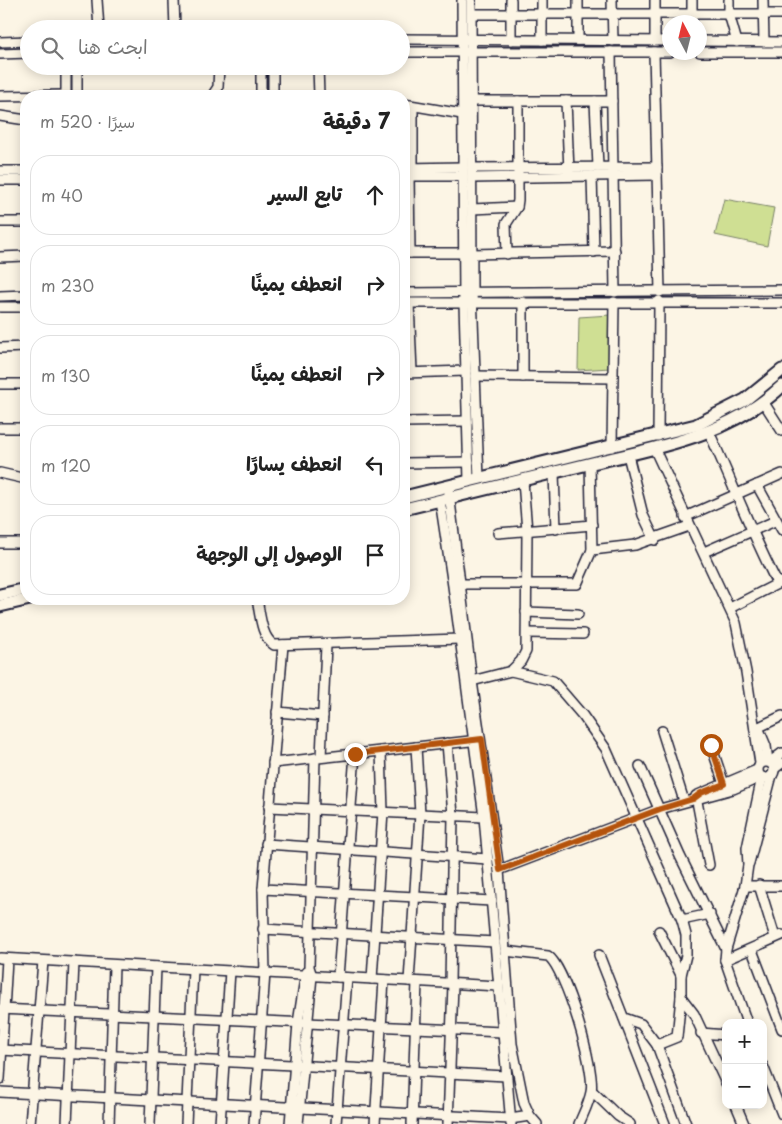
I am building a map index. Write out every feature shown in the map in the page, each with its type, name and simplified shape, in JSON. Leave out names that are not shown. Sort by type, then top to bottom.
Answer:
[{"type":"main road","points":[[410,507],[446,495],[474,480],[658,436],[696,425],[721,414],[745,400],[782,370]]},
{"type":"main road","points":[[410,497],[446,495],[523,481],[628,455],[709,432],[725,426],[764,403],[782,386]]},
{"type":"main road","points":[[0,595],[20,590]]},
{"type":"main road","points":[[0,606],[20,601]]},
{"type":"street","points":[[96,0],[98,20]]},
{"type":"street","points":[[174,0],[175,20]]},
{"type":"street","points":[[462,0],[462,114],[472,209],[468,254]]},
{"type":"street","points":[[471,0],[472,101],[467,172],[468,303],[466,371],[469,462],[474,480]]},
{"type":"street","points":[[511,0],[511,40]]},
{"type":"street","points":[[542,0],[542,40]]},
{"type":"street","points":[[578,0],[578,40]]},
{"type":"street","points":[[612,0],[613,41]]},
{"type":"street","points":[[654,0],[656,41]]},
{"type":"street","points":[[692,0],[692,15]]},
{"type":"street","points":[[729,0],[729,14],[738,42]]},
{"type":"street","points":[[764,0],[764,42]]},
{"type":"street","points":[[472,14],[664,15]]},
{"type":"street","points":[[707,16],[729,14],[782,14]]},
{"type":"street","points":[[410,39],[662,41]]},
{"type":"street","points":[[0,42],[20,41]]},
{"type":"street","points":[[707,41],[782,42]]},
{"type":"street","points":[[410,52],[662,52]]},
{"type":"street","points":[[611,52],[615,292]]},
{"type":"street","points":[[654,52],[660,292]]},
{"type":"street","points":[[707,52],[782,52]]},
{"type":"street","points":[[0,54],[20,53]]},
{"type":"street","points":[[66,75],[66,90]]},
{"type":"street","points":[[77,75],[77,90]]},
{"type":"street","points":[[216,90],[219,75]]},
{"type":"street","points":[[261,75],[262,90]]},
{"type":"street","points":[[273,75],[273,90]]},
{"type":"street","points":[[318,75],[318,90]]},
{"type":"street","points":[[0,96],[20,96]]},
{"type":"street","points":[[472,101],[612,102]]},
{"type":"street","points":[[507,254],[506,224],[517,208],[518,101]]},
{"type":"street","points":[[566,101],[569,172]]},
{"type":"street","points":[[596,101],[598,167]]},
{"type":"street","points":[[410,106],[462,114]]},
{"type":"street","points":[[0,116],[20,119]]},
{"type":"street","points":[[410,172],[467,172],[518,167],[592,176],[613,171],[657,171]]},
{"type":"street","points":[[467,172],[518,177],[598,167],[613,171]]},
{"type":"street","points":[[0,171],[20,171]]},
{"type":"street","points":[[592,176],[594,252]]},
{"type":"street","points":[[0,180],[20,180]]},
{"type":"street","points":[[472,209],[517,208]]},
{"type":"street","points":[[0,222],[20,222]]},
{"type":"street","points":[[410,253],[507,254],[615,251]]},
{"type":"street","points":[[0,257],[20,256]]},
{"type":"street","points":[[410,293],[782,290]]},
{"type":"street","points":[[0,296],[20,296]]},
{"type":"street","points":[[410,303],[659,301],[782,303]]},
{"type":"street","points":[[658,436],[659,301]]},
{"type":"street","points":[[523,302],[523,376]]},
{"type":"street","points":[[612,447],[614,302]]},
{"type":"street","points":[[468,303],[475,376],[474,480]]},
{"type":"street","points":[[0,307],[20,307]]},
{"type":"street","points":[[0,348],[20,348]]},
{"type":"street","points":[[410,372],[466,371]]},
{"type":"street","points":[[475,376],[613,378]]},
{"type":"street","points":[[0,384],[20,384]]},
{"type":"street","points":[[764,403],[780,424]]},
{"type":"street","points":[[410,422],[467,421]]},
{"type":"street","points":[[0,428],[20,428]]},
{"type":"street","points":[[709,432],[737,492],[751,530],[780,582],[730,608]]},
{"type":"street","points":[[654,448],[687,522],[704,552],[730,608],[740,642],[756,725],[766,746],[766,769],[747,848],[748,865],[745,886],[726,949],[726,960],[746,1019]]},
{"type":"street","points":[[628,455],[643,515],[655,540]]},
{"type":"street","points":[[410,463],[469,462]]},
{"type":"street","points":[[461,584],[526,586],[577,584],[592,550],[590,464]]},
{"type":"street","points":[[0,473],[20,478]]},
{"type":"street","points":[[554,473],[556,529]]},
{"type":"street","points":[[592,550],[619,548],[655,540],[737,492],[782,474]]},
{"type":"street","points":[[511,671],[521,661],[526,651],[527,531],[523,481]]},
{"type":"street","points":[[757,485],[775,521],[782,530]]},
{"type":"street","points":[[446,495],[461,584],[472,681],[511,1121]]},
{"type":"street","points":[[0,1092],[413,1114],[448,1120],[534,1122],[519,1082],[512,1044],[500,870],[460,639],[446,495]]},
{"type":"street","points":[[704,552],[775,521]]},
{"type":"street","points":[[498,533],[592,525]]},
{"type":"street","points":[[0,543],[20,543]]},
{"type":"street","points":[[259,605],[268,640],[274,646],[460,639]]},
{"type":"street","points":[[526,612],[578,614]]},
{"type":"street","points":[[527,633],[583,634]]},
{"type":"street","points":[[254,1124],[265,973],[263,889],[283,645]]},
{"type":"street","points":[[290,1124],[295,1107],[308,973],[312,809],[323,716],[326,645]]},
{"type":"street","points":[[472,681],[511,671],[548,678],[557,685],[606,748],[682,920],[686,935],[686,955],[681,975],[677,1037],[657,1045]]},
{"type":"street","points":[[277,712],[323,716]]},
{"type":"street","points":[[756,725],[782,716]]},
{"type":"street","points":[[662,731],[693,799],[709,865]]},
{"type":"street","points":[[273,763],[478,740]]},
{"type":"street","points":[[447,744],[453,815],[450,940],[451,1030],[448,1120]]},
{"type":"street","points":[[711,745],[724,784]]},
{"type":"street","points":[[412,1124],[415,1028],[412,938],[420,814],[416,747]]},
{"type":"street","points":[[372,979],[383,812],[381,751]]},
{"type":"street","points":[[500,870],[660,809],[733,789],[766,769],[782,753]]},
{"type":"street","points":[[336,1124],[344,1025],[342,933],[344,893],[355,754]]},
{"type":"street","points":[[693,799],[724,784],[782,762]]},
{"type":"street","points":[[640,766],[680,856],[726,949]]},
{"type":"street","points":[[269,807],[484,816]]},
{"type":"street","points":[[266,844],[488,859]]},
{"type":"street","points":[[726,960],[752,950],[778,936],[759,885]]},
{"type":"street","points":[[745,886],[782,886]]},
{"type":"street","points":[[263,889],[492,901]]},
{"type":"street","points":[[682,920],[710,914]]},
{"type":"street","points":[[263,929],[495,942]]},
{"type":"street","points":[[659,931],[681,975]]},
{"type":"street","points":[[752,950],[782,1029]]},
{"type":"street","points":[[505,951],[548,956],[558,968],[588,1052],[592,1092],[579,1124]]},
{"type":"street","points":[[598,955],[665,1124]]},
{"type":"street","points":[[0,1079],[4,958],[265,973],[308,973],[343,978],[498,986]]},
{"type":"street","points":[[30,1124],[43,961]]},
{"type":"street","points":[[67,1124],[74,962]]},
{"type":"street","points":[[109,1124],[114,965]]},
{"type":"street","points":[[150,1124],[156,967]]},
{"type":"street","points":[[186,1124],[194,969]]},
{"type":"street","points":[[220,1124],[230,971]]},
{"type":"street","points":[[375,1124],[384,980]]},
{"type":"street","points":[[681,998],[694,1014],[701,1033],[722,1075]]},
{"type":"street","points":[[2,1009],[502,1032]]},
{"type":"street","points":[[624,1018],[641,1024],[657,1045],[686,1124]]},
{"type":"street","points":[[701,1033],[722,1036]]},
{"type":"street","points":[[1,1050],[506,1076]]},
{"type":"street","points":[[767,1076],[782,1114]]},
{"type":"street","points":[[592,1092],[618,1116],[630,1124]]},
{"type":"street","points":[[295,1107],[298,1124]]},
{"type":"street","points":[[738,1109],[744,1124]]},
{"type":"green space","points":[[724,199],[774,208],[767,246],[715,235]]},
{"type":"green space","points":[[610,315],[610,368],[578,370],[579,317]]},
{"type":"route","points":[[355,754],[482,739],[500,870],[660,809],[693,799],[708,789],[724,784],[711,745]]}]
